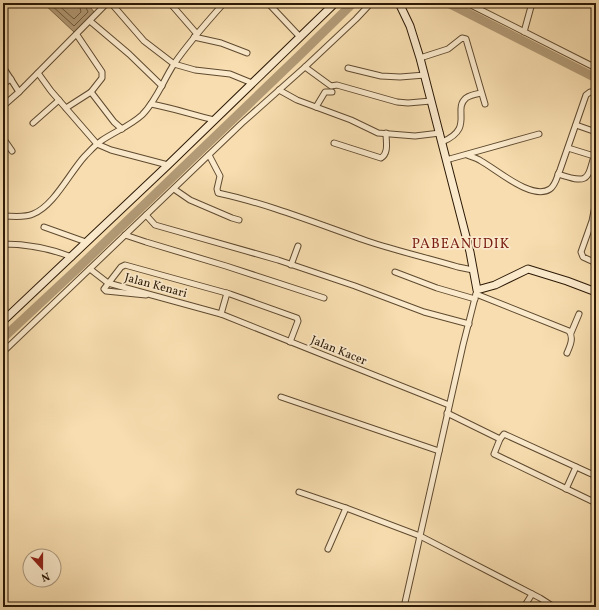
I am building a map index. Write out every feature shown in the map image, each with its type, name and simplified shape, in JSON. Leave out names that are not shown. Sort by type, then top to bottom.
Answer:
[{"type":"street","points":[[3,106],[77,35],[107,3]]},
{"type":"street","points":[[111,3],[144,41],[174,64],[210,73],[230,74],[252,83]]},
{"type":"street","points":[[170,3],[196,35],[247,53]]},
{"type":"street","points":[[3,216],[29,216],[39,211],[56,194],[84,157],[97,144],[142,115],[151,104],[174,64],[196,35],[224,3]]},
{"type":"street","points":[[268,3],[300,37]]},
{"type":"street","points":[[3,321],[72,257],[335,3]]},
{"type":"street","points":[[3,352],[209,155],[356,19],[371,3]]},
{"type":"street","points":[[399,3],[410,26],[425,75],[470,252],[476,294],[449,405],[404,607]]},
{"type":"street","points":[[467,3],[596,68]]},
{"type":"street","points":[[524,32],[532,3]]},
{"type":"street","points":[[90,21],[129,54],[162,86]]},
{"type":"street","points":[[66,108],[90,92],[102,78],[102,72],[77,35]]},
{"type":"street","points":[[420,58],[448,49],[462,38],[466,39],[484,104]]},
{"type":"street","points":[[3,67],[19,92]]},
{"type":"street","points":[[305,67],[331,86],[337,85],[397,102],[408,103],[431,101]]},
{"type":"street","points":[[348,68],[381,76],[400,77],[425,75]]},
{"type":"street","points":[[38,73],[97,144],[111,150],[168,165]]},
{"type":"street","points":[[3,84],[11,79]]},
{"type":"street","points":[[279,90],[297,100],[346,118],[378,133],[410,134],[412,136],[440,133]]},
{"type":"street","points":[[90,92],[114,122],[122,129]]},
{"type":"street","points":[[316,107],[325,92],[332,92]]},
{"type":"street","points":[[467,155],[480,160],[504,176],[530,190],[545,191],[555,182],[586,95],[590,92],[596,93]]},
{"type":"street","points":[[442,142],[457,134],[462,120],[461,106],[464,100],[469,96],[481,93]]},
{"type":"street","points":[[33,123],[59,100]]},
{"type":"street","points":[[151,104],[180,110],[189,114],[215,120]]},
{"type":"street","points":[[576,125],[596,132]]},
{"type":"street","points":[[334,143],[381,158],[385,155],[386,151],[386,133]]},
{"type":"street","points":[[446,160],[540,134]]},
{"type":"street","points":[[3,138],[12,151]]},
{"type":"street","points":[[568,148],[594,156]]},
{"type":"street","points":[[558,174],[581,180],[586,178],[590,171],[596,149]]},
{"type":"street","points":[[209,155],[220,176],[217,189],[218,193],[297,215],[369,242],[473,270]]},
{"type":"street","points":[[174,189],[190,200],[239,220]]},
{"type":"street","points":[[596,201],[592,222],[581,252],[585,258],[596,263]]},
{"type":"street","points":[[146,215],[155,225],[291,265],[355,286],[424,312],[469,324]]},
{"type":"street","points":[[44,226],[86,242]]},
{"type":"street","points":[[125,235],[324,298]]},
{"type":"street","points":[[3,244],[20,244],[45,248],[72,257]]},
{"type":"street","points":[[291,265],[298,246]]},
{"type":"street","points":[[164,297],[104,290],[104,287],[121,267],[125,265],[227,293],[297,318],[298,321],[290,342]]},
{"type":"street","name":"Jalan Kenari","points":[[90,269],[108,283],[164,297],[221,314]]},
{"type":"street","points":[[476,294],[528,269],[596,292]]},
{"type":"street","points":[[395,272],[436,288],[476,294],[567,330],[571,333]]},
{"type":"street","points":[[221,314],[227,293]]},
{"type":"street","name":"Jalan Kacer","points":[[221,314],[449,405]]},
{"type":"street","points":[[567,353],[572,340],[571,333],[579,314]]},
{"type":"street","points":[[281,397],[439,451]]},
{"type":"street","points":[[447,414],[500,439]]},
{"type":"street","points":[[596,476],[504,434],[500,439],[494,454],[596,503]]},
{"type":"street","points":[[566,489],[576,467]]},
{"type":"street","points":[[299,492],[420,536],[554,607]]},
{"type":"street","points":[[328,549],[346,508]]},
{"type":"street","points":[[524,607],[532,594]]},
{"type":"water","points":[[43,3],[87,3],[94,12],[74,32]]},
{"type":"waterway","points":[[3,338],[76,270],[353,3]]},
{"type":"waterway","points":[[448,3],[596,78]]},
{"type":"district","name":"PABEANUDIK","points":[[461,243]]}]
